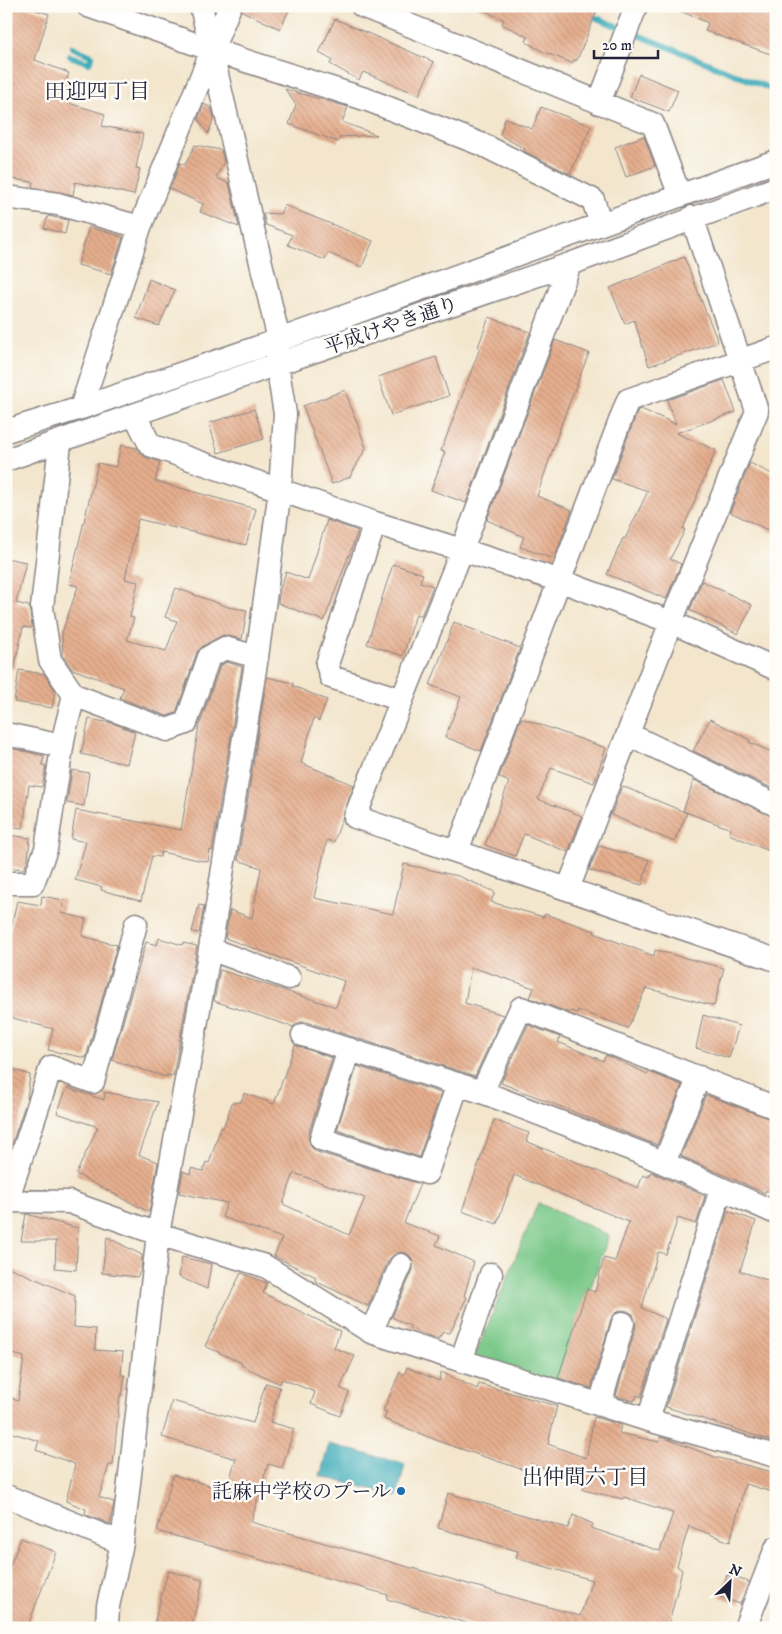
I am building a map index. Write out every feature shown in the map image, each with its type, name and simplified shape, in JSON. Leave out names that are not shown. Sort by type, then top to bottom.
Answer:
[{"type":"street","points":[[88,6],[212,50],[368,100],[483,146],[593,200],[601,224]]},
{"type":"street","points":[[107,1628],[108,1606],[122,1543],[158,1234],[210,948],[256,658],[280,490],[285,414],[277,364],[280,340],[201,6]]},
{"type":"street","points":[[81,408],[140,227],[230,6]]},
{"type":"street","points":[[362,6],[653,124],[680,196]]},
{"type":"street","points":[[599,102],[630,22]]},
{"type":"street","name":"平成けやき通り","points":[[6,431],[81,408],[280,340],[776,161]]},
{"type":"street","name":"平成けやき通り","points":[[6,460],[60,443],[277,364],[570,264],[692,217],[776,188]]},
{"type":"street","points":[[6,197],[58,204],[140,227]]},
{"type":"street","points":[[568,889],[671,622],[757,411],[692,217]]},
{"type":"street","points":[[570,264],[462,550],[355,817],[776,960]]},
{"type":"street","points":[[457,852],[628,400],[776,348]]},
{"type":"street","points":[[135,415],[150,445],[375,523],[561,581],[671,622],[776,669]]},
{"type":"street","points":[[60,443],[42,608],[50,660],[74,695],[167,730],[186,723],[209,657],[225,648],[256,658]]},
{"type":"street","points":[[375,523],[327,664],[331,677],[402,700]]},
{"type":"street","points":[[6,883],[33,883],[46,849],[62,746],[74,695]]},
{"type":"street","points":[[6,734],[62,746]]},
{"type":"street","points":[[628,734],[776,805]]},
{"type":"street","points":[[136,924],[92,1082],[50,1067],[6,1201],[69,1202],[158,1234],[265,1266],[371,1332],[648,1420],[776,1456]]},
{"type":"street","points":[[210,948],[289,978]]},
{"type":"street","points":[[482,1092],[521,1008],[776,1108]]},
{"type":"street","points":[[303,1035],[482,1092],[664,1163],[776,1212]]},
{"type":"street","points":[[349,1050],[321,1140],[427,1174],[458,1084]]},
{"type":"street","points":[[664,1163],[699,1078]]},
{"type":"street","points":[[648,1420],[721,1189]]},
{"type":"street","points":[[371,1332],[401,1266]]},
{"type":"street","points":[[461,1361],[491,1274]]},
{"type":"street","points":[[600,1405],[623,1323]]},
{"type":"street","points":[[6,1496],[122,1543]]},
{"type":"street","points":[[745,1628],[771,1574],[776,1548]]},
{"type":"green space","points":[[538,1203],[609,1235],[557,1385],[474,1359]]},
{"type":"water","points":[[329,1444],[405,1464],[397,1496],[320,1476]]},
{"type":"building","points":[[6,6],[23,6],[49,14],[35,60],[69,73],[59,100],[105,114],[102,126],[143,134],[136,168],[140,169],[134,195],[75,182],[73,195],[32,187],[33,182],[6,178]]},
{"type":"building","points":[[243,6],[291,6],[280,29],[242,11]]},
{"type":"building","points":[[475,6],[599,6],[577,60],[574,60],[572,63],[544,52],[526,42],[528,37],[502,24],[504,20]]},
{"type":"building","points":[[669,6],[776,6],[776,56],[705,31],[708,23]]},
{"type":"building","points":[[335,19],[434,62],[419,95],[363,72],[359,80],[330,64],[332,60],[319,53]]},
{"type":"building","points":[[639,74],[678,90],[669,112],[630,97]]},
{"type":"building","points":[[285,89],[348,107],[342,122],[377,135],[340,137],[338,142],[289,124],[296,105]]},
{"type":"building","points":[[204,104],[211,108],[214,117],[208,134],[198,119]]},
{"type":"building","points":[[541,107],[591,126],[570,174],[524,151],[525,149],[500,135],[505,118],[532,129]]},
{"type":"building","points":[[644,136],[655,166],[626,177],[615,147]]},
{"type":"building","points":[[195,145],[221,150],[224,162],[216,178],[229,183],[239,227],[200,212],[203,204],[170,189],[180,163],[185,165]]},
{"type":"building","points":[[284,205],[373,241],[362,267],[328,253],[325,260],[288,245],[292,235],[266,225],[263,213],[280,214]]},
{"type":"building","points":[[48,216],[68,220],[65,234],[44,228]]},
{"type":"building","points":[[89,227],[123,237],[111,274],[78,265]]},
{"type":"building","points":[[684,257],[718,342],[649,366],[634,320],[625,324],[610,288]]},
{"type":"building","points":[[149,279],[175,290],[159,326],[136,318]]},
{"type":"building","points":[[489,317],[530,332],[466,503],[431,490],[445,452],[441,451],[480,348],[478,347]]},
{"type":"building","points":[[555,340],[589,353],[562,422],[537,496],[572,510],[554,559],[520,547],[524,537],[487,520]]},
{"type":"building","points":[[436,357],[449,396],[391,415],[378,377]]},
{"type":"building","points":[[724,380],[736,412],[676,433],[716,450],[683,529],[685,530],[670,559],[681,564],[666,599],[607,574],[623,538],[625,539],[648,491],[612,479],[638,410],[641,409],[676,424],[667,400]]},
{"type":"building","points":[[345,390],[366,448],[350,477],[332,484],[303,406]]},
{"type":"building","points":[[254,409],[264,439],[218,453],[209,423]]},
{"type":"building","points":[[121,445],[137,448],[145,457],[160,462],[155,481],[256,509],[246,545],[138,519],[125,579],[138,582],[130,617],[134,618],[127,640],[166,651],[177,621],[165,617],[176,588],[228,607],[247,610],[242,639],[223,635],[203,646],[197,652],[176,713],[167,716],[120,698],[124,688],[72,669],[63,655],[62,633],[78,586],[69,584],[98,463],[116,467]]},
{"type":"building","points":[[750,463],[776,476],[776,534],[730,512]]},
{"type":"building","points":[[327,520],[358,531],[324,621],[278,603],[280,589],[286,572],[308,580]]},
{"type":"building","points":[[6,558],[26,562],[16,603],[29,606],[32,626],[31,628],[23,627],[14,669],[6,668]]},
{"type":"building","points":[[393,564],[423,574],[420,582],[433,586],[421,616],[416,614],[403,656],[367,644]]},
{"type":"building","points":[[702,581],[752,605],[738,634],[690,610]]},
{"type":"building","points":[[454,622],[520,648],[481,751],[445,737],[461,697],[430,685]]},
{"type":"building","points":[[227,662],[242,667],[212,851],[210,850],[208,862],[161,852],[160,857],[152,856],[141,901],[101,890],[102,887],[75,880],[86,842],[71,839],[76,810],[181,830],[199,726],[220,666]]},
{"type":"building","points":[[19,670],[44,674],[55,690],[52,708],[14,702]]},
{"type":"building","points":[[267,677],[293,683],[293,686],[327,700],[319,721],[314,718],[301,763],[354,785],[334,842],[327,840],[314,898],[393,914],[404,864],[458,876],[495,892],[491,902],[544,917],[545,914],[595,931],[594,933],[654,956],[655,950],[724,968],[714,1006],[646,988],[628,1028],[578,1010],[577,1013],[571,1011],[570,1013],[530,998],[534,988],[471,967],[465,1003],[503,1015],[475,1076],[307,1022],[300,1022],[293,1027],[214,1001],[220,970],[336,1007],[344,981],[225,938],[230,910],[252,918],[261,868],[238,860]]},
{"type":"building","points":[[521,718],[606,748],[594,783],[551,768],[538,799],[582,816],[568,852],[524,834],[515,856],[485,845],[509,782],[499,777]]},
{"type":"building","points":[[89,719],[112,723],[135,732],[127,764],[81,754]]},
{"type":"building","points":[[710,719],[750,740],[749,742],[776,754],[776,790],[693,751]]},
{"type":"building","points":[[6,747],[44,756],[42,765],[46,766],[42,787],[29,785],[23,828],[6,826]]},
{"type":"building","points":[[72,770],[89,773],[84,806],[67,803]]},
{"type":"building","points":[[694,780],[776,818],[776,854],[729,834],[731,829],[683,811]]},
{"type":"building","points":[[622,786],[687,813],[674,842],[611,815]]},
{"type":"building","points":[[9,835],[30,838],[28,859],[24,869],[6,867]]},
{"type":"building","points":[[599,846],[649,860],[642,885],[589,870]]},
{"type":"building","points":[[42,896],[64,900],[62,913],[86,919],[82,936],[117,945],[86,1058],[48,1050],[53,1029],[6,1016],[6,950],[17,901],[41,905]]},
{"type":"building","points":[[199,905],[204,906],[199,933],[192,932]]},
{"type":"building","points":[[159,938],[182,945],[183,943],[197,946],[173,1076],[167,1075],[166,1077],[112,1060],[146,942],[157,945]]},
{"type":"building","points":[[703,1015],[739,1026],[729,1058],[696,1048]]},
{"type":"building","points":[[528,1025],[560,1037],[558,1042],[603,1061],[606,1055],[648,1074],[649,1072],[682,1085],[657,1145],[501,1083]]},
{"type":"building","points":[[295,1045],[332,1058],[308,1135],[311,1147],[317,1152],[420,1184],[404,1223],[440,1236],[436,1245],[474,1262],[464,1296],[467,1297],[450,1333],[443,1332],[438,1339],[409,1328],[410,1326],[392,1317],[413,1270],[412,1258],[407,1253],[399,1252],[389,1259],[368,1306],[315,1281],[316,1277],[274,1256],[282,1238],[222,1217],[227,1203],[179,1193],[183,1171],[190,1174],[191,1168],[203,1171],[206,1162],[209,1163],[221,1127],[223,1128],[232,1103],[241,1102],[244,1093],[274,1104]],"holes":[[[294,1173],[365,1198],[349,1235],[283,1204]]]},
{"type":"building","points":[[357,1066],[441,1093],[419,1157],[337,1130]]},
{"type":"building","points":[[6,1067],[30,1075],[27,1099],[8,1155],[6,1154]]},
{"type":"building","points":[[67,1088],[104,1100],[105,1092],[158,1102],[139,1155],[158,1162],[149,1212],[76,1174],[98,1127],[57,1113]]},
{"type":"building","points":[[706,1095],[776,1121],[776,1195],[766,1190],[765,1193],[681,1156]]},
{"type":"building","points":[[494,1120],[529,1133],[526,1141],[638,1188],[643,1175],[649,1177],[651,1172],[705,1196],[696,1224],[678,1218],[666,1254],[658,1252],[642,1308],[666,1319],[641,1397],[637,1395],[634,1401],[616,1396],[636,1326],[633,1314],[627,1311],[619,1310],[611,1319],[591,1388],[558,1378],[587,1289],[595,1292],[604,1258],[615,1261],[629,1222],[514,1175],[497,1224],[462,1211]]},
{"type":"building","points":[[728,1211],[756,1221],[740,1271],[776,1283],[776,1442],[666,1407]]},
{"type":"building","points":[[26,1214],[78,1228],[76,1270],[55,1268],[56,1241],[21,1241]]},
{"type":"building","points":[[107,1237],[142,1255],[141,1270],[137,1277],[102,1273]]},
{"type":"building","points":[[182,1257],[211,1264],[207,1289],[179,1277]]},
{"type":"building","points":[[6,1266],[75,1296],[74,1327],[96,1329],[95,1350],[123,1352],[121,1375],[125,1375],[122,1395],[120,1395],[113,1465],[109,1465],[99,1497],[114,1502],[110,1524],[85,1514],[86,1509],[66,1501],[75,1464],[36,1450],[39,1441],[6,1431],[6,1396],[18,1401],[24,1357],[6,1352]]},
{"type":"building","points":[[241,1273],[267,1283],[263,1293],[340,1331],[334,1348],[355,1356],[340,1388],[349,1392],[340,1416],[311,1404],[315,1392],[282,1379],[280,1384],[241,1365],[242,1363],[205,1346]]},
{"type":"building","points":[[407,1367],[439,1381],[441,1372],[477,1389],[479,1384],[557,1406],[548,1444],[586,1458],[594,1417],[621,1425],[619,1433],[659,1442],[660,1437],[664,1438],[715,1457],[776,1473],[776,1493],[745,1484],[730,1542],[689,1526],[677,1566],[682,1570],[668,1628],[483,1628],[387,1599],[388,1595],[157,1531],[173,1475],[226,1490],[236,1459],[162,1437],[172,1401],[253,1423],[266,1383],[280,1387],[270,1422],[294,1429],[282,1468],[268,1464],[251,1522],[580,1616],[592,1580],[516,1558],[518,1551],[438,1528],[448,1493],[568,1528],[573,1515],[593,1524],[591,1528],[660,1551],[673,1513],[624,1497],[623,1499],[583,1490],[584,1486],[566,1480],[567,1475],[530,1464],[527,1471],[446,1444],[384,1419],[387,1412],[383,1411],[400,1372],[404,1375]]},
{"type":"building","points":[[21,1538],[56,1552],[27,1628],[6,1628],[6,1576]]},
{"type":"building","points":[[168,1571],[203,1580],[191,1628],[153,1628]]},
{"type":"building","points":[[727,1575],[749,1582],[740,1604],[720,1597]]},
{"type":"waterway","points":[[587,14],[776,91]]},
{"type":"waterway","points":[[70,56],[89,63],[92,56],[72,47]]},
{"type":"place","name":"託麻中学校のプール","points":[[401,1491]]},
{"type":"district","name":"田迎四丁目","points":[[97,91]]},
{"type":"district","name":"出仲間六丁目","points":[[585,1477]]}]
